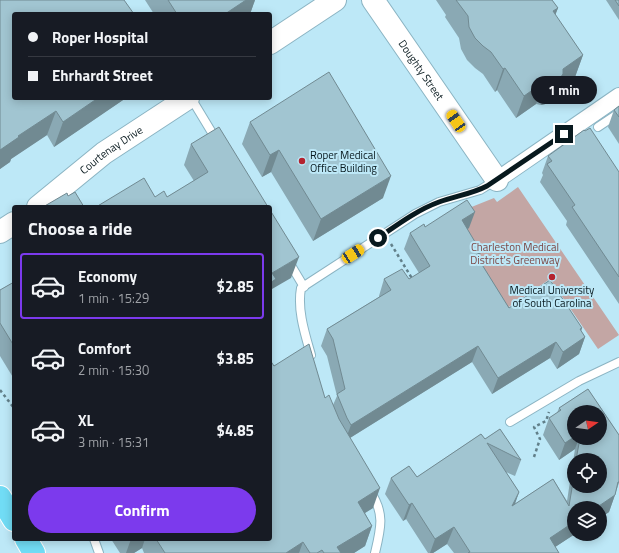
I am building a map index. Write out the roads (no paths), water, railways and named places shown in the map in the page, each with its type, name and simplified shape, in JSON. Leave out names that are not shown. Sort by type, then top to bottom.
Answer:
[{"type":"main road","points":[[0,497],[12,517]]},
{"type":"main road","points":[[27,541],[34,553]]},
{"type":"street","points":[[272,42],[335,0]]},
{"type":"street","name":"Doughty Street","points":[[373,0],[497,180]]},
{"type":"street","points":[[497,180],[619,96]]},
{"type":"street","name":"Courtenay Drive","points":[[40,205],[104,154],[183,100]]},
{"type":"street","points":[[0,232],[12,224]]},
{"type":"lane","points":[[185,100],[222,149]]},
{"type":"lane","points":[[598,127],[619,113]]},
{"type":"lane","points":[[313,364],[299,300],[302,288],[414,214],[439,202],[480,190],[497,180]]},
{"type":"lane","points":[[286,256],[304,287]]},
{"type":"lane","points":[[510,422],[551,397],[602,369],[619,362]]},
{"type":"lane","points":[[365,482],[376,499],[380,512],[379,536],[375,553]]},
{"type":"lane","points":[[95,541],[99,553]]},
{"type":"place","name":"Roper Medical Office Building","points":[[302,161]]},
{"type":"place","name":"Medical University of South Carolina","points":[[552,277]]},
{"type":"park label","name":"Charleston Medical District's Greenway","points":[[515,253]]}]
